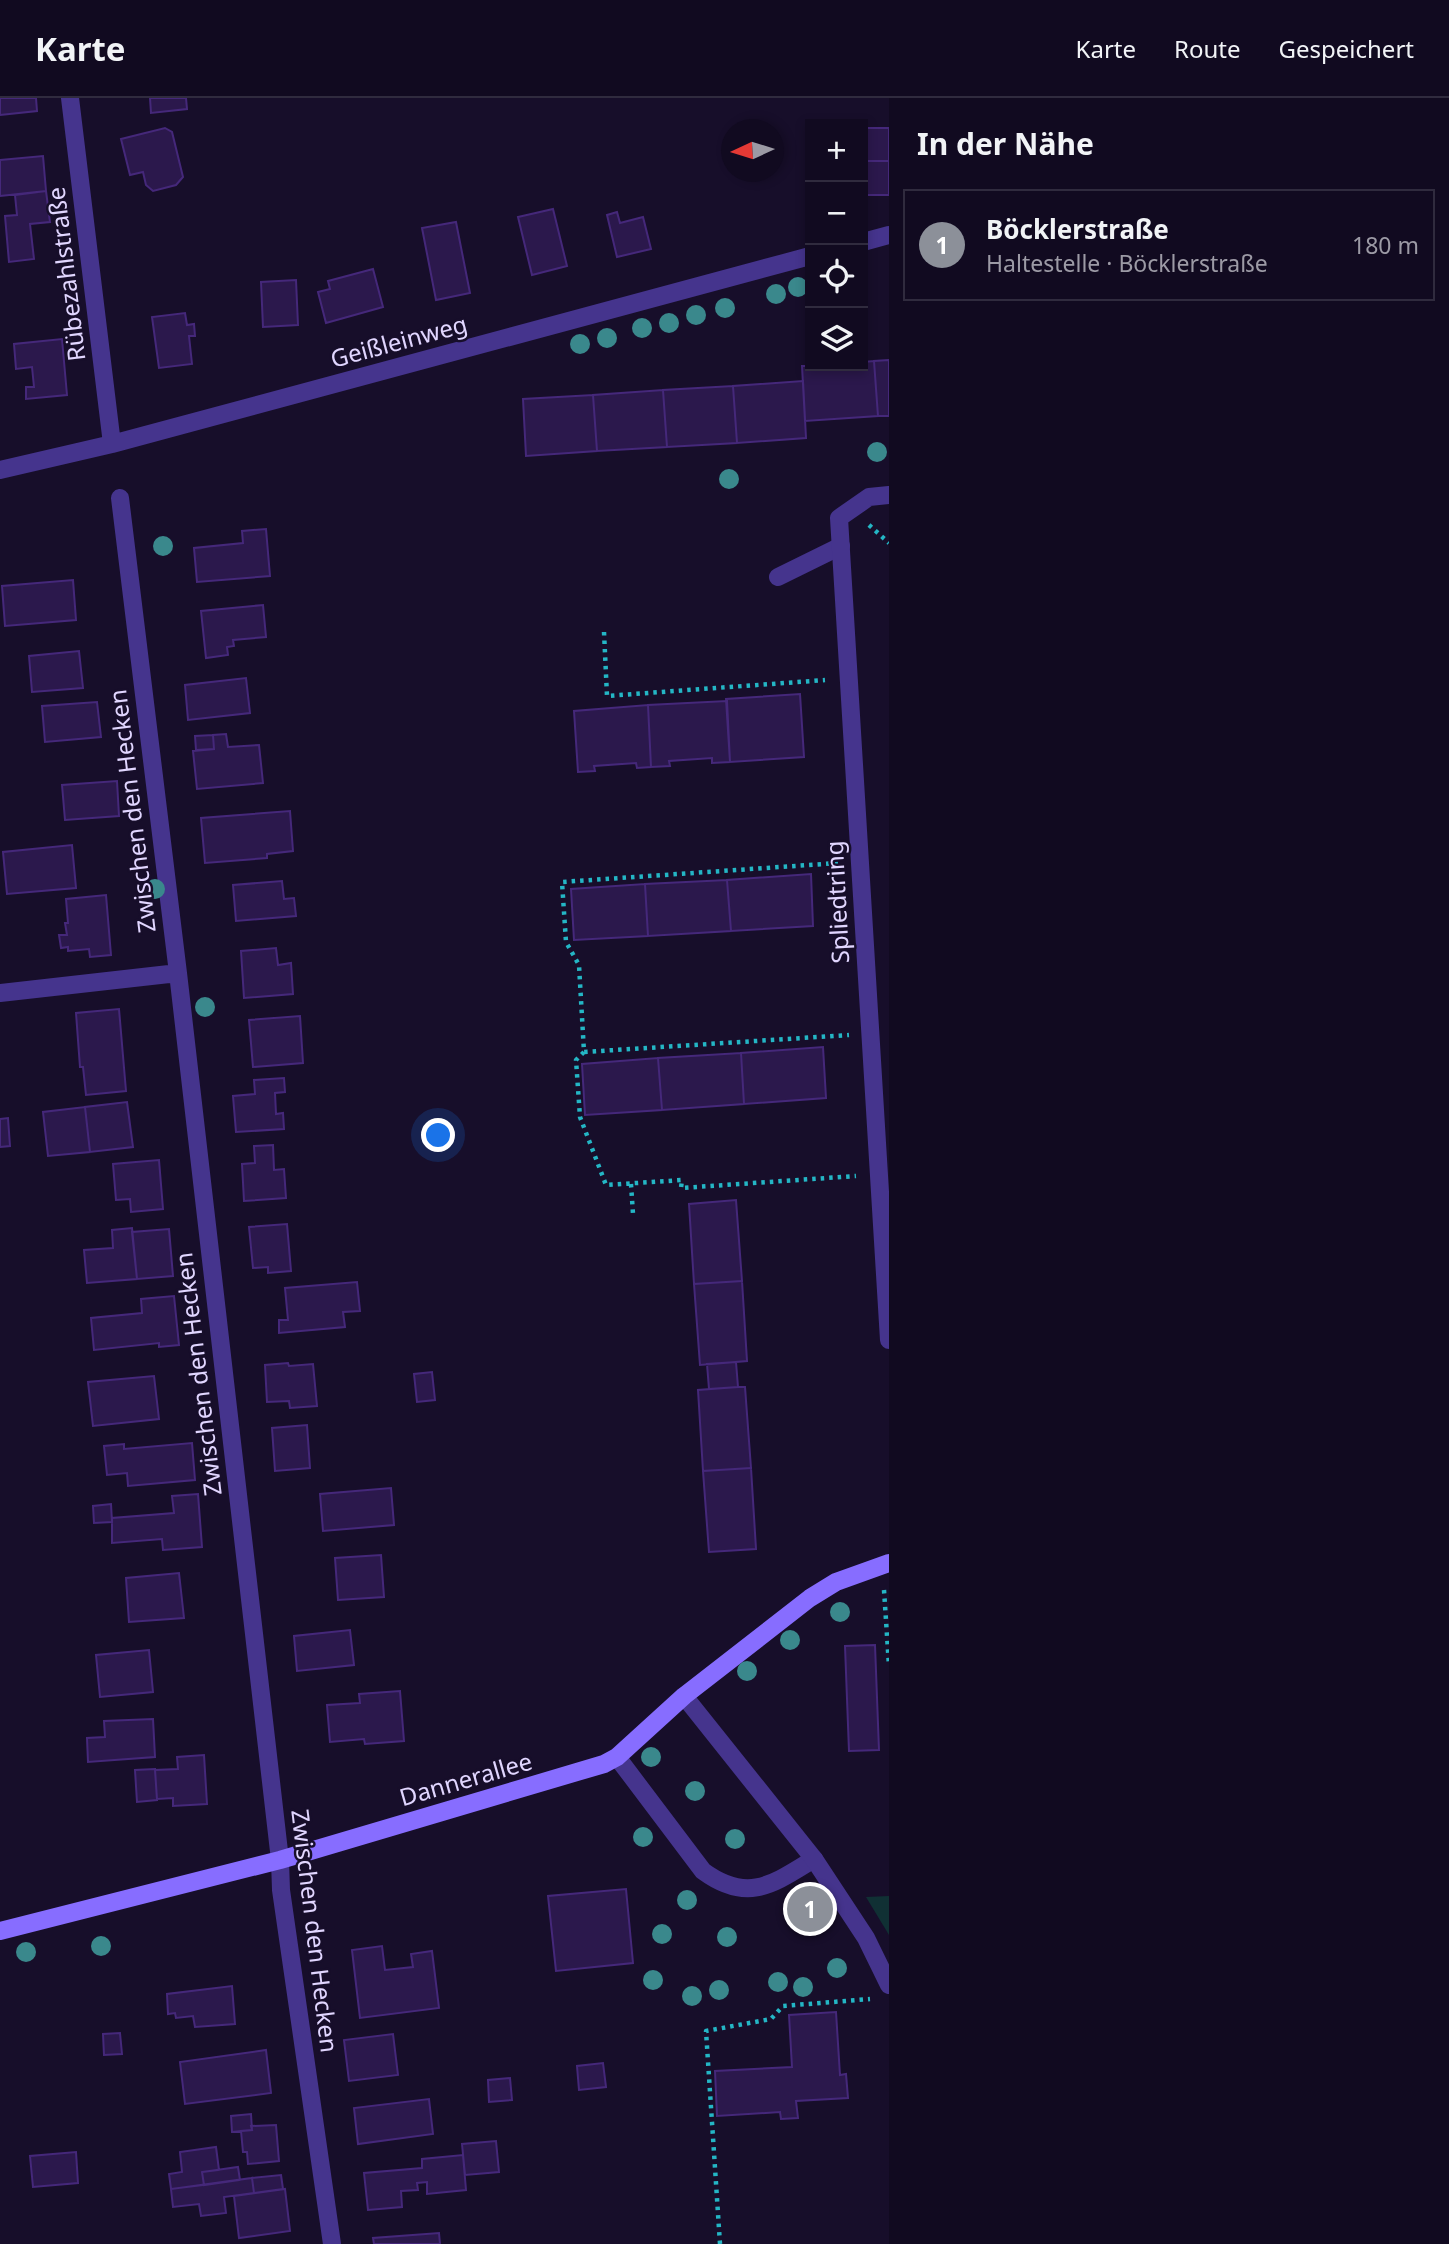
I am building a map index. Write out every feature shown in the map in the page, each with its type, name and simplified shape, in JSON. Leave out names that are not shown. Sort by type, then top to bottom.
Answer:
[{"type":"street","name":"Rübezahlstraße","points":[[70,98],[112,444]]},
{"type":"street","points":[[868,241],[889,235]]},
{"type":"street","name":"Geißleinweg","points":[[0,470],[112,444],[805,258]]},
{"type":"street","name":"Spliedtring","points":[[889,495],[869,496],[839,518],[889,1340]]},
{"type":"street","name":"Zwischen den Hecken","points":[[120,498],[178,973],[280,1860],[281,1890],[332,2244]]},
{"type":"street","points":[[778,577],[841,546]]},
{"type":"street","points":[[0,993],[178,973]]},
{"type":"street","name":"Dannerallee","points":[[0,1931],[280,1860],[558,1779],[617,1757],[684,1696],[810,1598],[836,1582],[886,1564]]},
{"type":"street","points":[[684,1696],[814,1859],[866,1938],[889,1985]]},
{"type":"street","points":[[617,1757],[703,1871],[719,1882],[737,1889],[756,1888],[774,1883],[814,1859]]},
{"type":"path","points":[[604,632],[607,696],[849,678]]},
{"type":"path","points":[[860,862],[562,882],[566,942],[579,965],[583,1052],[576,1060],[580,1117],[606,1185],[682,1180],[681,1188],[879,1174]]},
{"type":"path","points":[[583,1052],[870,1033]]},
{"type":"path","points":[[631,1184],[633,1214]]},
{"type":"path","points":[[886,1564],[889,1666]]},
{"type":"path","points":[[720,2244],[706,2031],[771,2019],[783,2006],[877,1999]]},
{"type":"green space","points":[[889,1896],[889,1935],[866,1897]]},
{"type":"building","points":[[0,98],[36,98],[37,111],[0,115]]},
{"type":"building","points":[[150,98],[186,98],[187,109],[151,113]]},
{"type":"building","points":[[165,128],[172,132],[183,177],[176,185],[153,191],[146,185],[143,172],[130,175],[121,139]]},
{"type":"building","points":[[868,128],[889,128],[889,161],[868,161]]},
{"type":"building","points":[[43,156],[46,191],[0,196],[0,160]]},
{"type":"building","points":[[868,161],[889,161],[889,195],[868,195]]},
{"type":"building","points":[[46,191],[50,222],[30,224],[34,259],[9,262],[5,216],[17,215],[15,195]]},
{"type":"building","points":[[553,209],[567,266],[532,275],[518,217]]},
{"type":"building","points":[[617,212],[620,223],[643,217],[651,249],[617,257],[607,215]]},
{"type":"building","points":[[456,222],[470,293],[436,300],[422,228]]},
{"type":"building","points":[[373,269],[383,307],[326,323],[318,292],[330,289],[328,281]]},
{"type":"building","points":[[296,280],[298,325],[263,327],[261,282]]},
{"type":"building","points":[[185,313],[187,325],[194,324],[195,336],[189,336],[192,364],[159,368],[152,317]]},
{"type":"building","points":[[62,339],[67,395],[26,399],[26,387],[34,387],[32,367],[16,369],[14,344]]},
{"type":"building","points":[[889,360],[889,416],[878,416],[874,361]]},
{"type":"building","points":[[874,361],[878,416],[805,421],[802,366],[805,366],[805,371],[868,371],[868,362]]},
{"type":"building","points":[[803,381],[806,438],[737,443],[733,386]]},
{"type":"building","points":[[733,386],[737,443],[667,447],[663,390]]},
{"type":"building","points":[[663,390],[667,447],[597,451],[593,395]]},
{"type":"building","points":[[593,395],[597,451],[526,456],[523,399]]},
{"type":"building","points":[[266,529],[270,576],[197,582],[194,548],[243,543],[242,531]]},
{"type":"building","points":[[73,580],[76,620],[5,626],[2,586]]},
{"type":"building","points":[[263,605],[266,637],[233,640],[234,646],[227,647],[228,655],[206,658],[201,611]]},
{"type":"building","points":[[79,651],[83,688],[32,692],[29,656]]},
{"type":"building","points":[[246,678],[250,713],[188,720],[185,685]]},
{"type":"building","points":[[800,694],[804,757],[730,762],[726,699]]},
{"type":"building","points":[[727,701],[730,762],[712,763],[712,758],[669,761],[670,766],[651,767],[648,705]]},
{"type":"building","points":[[97,702],[101,737],[45,742],[42,706]]},
{"type":"building","points":[[648,705],[651,767],[637,768],[636,763],[594,766],[595,771],[578,772],[574,711]]},
{"type":"building","points":[[226,734],[228,747],[259,745],[263,783],[197,789],[193,751],[214,749],[213,735]]},
{"type":"building","points":[[213,735],[214,749],[196,750],[195,736]]},
{"type":"building","points":[[117,781],[119,816],[65,820],[62,785]]},
{"type":"building","points":[[290,811],[293,851],[267,854],[267,858],[205,863],[201,818]]},
{"type":"building","points":[[72,845],[76,888],[7,894],[3,852]]},
{"type":"building","points":[[811,874],[813,926],[731,931],[727,880]]},
{"type":"building","points":[[727,880],[731,931],[648,936],[645,884]]},
{"type":"building","points":[[282,881],[284,899],[294,898],[296,916],[236,921],[233,885]]},
{"type":"building","points":[[645,884],[648,936],[574,940],[571,889]]},
{"type":"building","points":[[106,895],[111,955],[90,957],[89,949],[68,951],[68,947],[61,948],[59,935],[67,935],[66,899]]},
{"type":"building","points":[[276,948],[278,965],[291,963],[293,994],[244,998],[241,951]]},
{"type":"building","points":[[119,1009],[126,1091],[86,1095],[83,1067],[80,1067],[76,1013]]},
{"type":"building","points":[[300,1016],[303,1063],[253,1067],[249,1020]]},
{"type":"building","points":[[823,1047],[826,1098],[744,1104],[741,1053]]},
{"type":"building","points":[[741,1053],[744,1104],[662,1110],[658,1058]]},
{"type":"building","points":[[658,1058],[662,1110],[585,1115],[582,1064]]},
{"type":"building","points":[[284,1078],[285,1092],[275,1093],[276,1114],[283,1113],[284,1129],[236,1132],[233,1096],[255,1094],[254,1080]]},
{"type":"building","points":[[127,1102],[133,1147],[90,1152],[85,1107]]},
{"type":"building","points":[[85,1107],[90,1152],[48,1156],[43,1112]]},
{"type":"building","points":[[8,1118],[10,1146],[0,1147],[0,1119]]},
{"type":"building","points":[[273,1145],[274,1170],[284,1169],[286,1198],[244,1201],[242,1164],[255,1163],[254,1146]]},
{"type":"building","points":[[159,1160],[163,1209],[131,1212],[130,1199],[116,1200],[113,1164]]},
{"type":"building","points":[[736,1200],[742,1281],[694,1284],[689,1204]]},
{"type":"building","points":[[287,1224],[291,1271],[268,1273],[268,1267],[253,1268],[249,1227]]},
{"type":"building","points":[[132,1228],[137,1279],[87,1283],[84,1250],[113,1248],[112,1230]]},
{"type":"building","points":[[169,1229],[173,1276],[137,1279],[132,1232]]},
{"type":"building","points":[[742,1281],[747,1361],[700,1365],[694,1284]]},
{"type":"building","points":[[357,1282],[360,1311],[343,1312],[345,1327],[279,1333],[279,1320],[288,1320],[285,1288]]},
{"type":"building","points":[[174,1296],[179,1345],[159,1347],[159,1343],[94,1350],[91,1318],[142,1313],[141,1299]]},
{"type":"building","points":[[736,1362],[738,1387],[709,1389],[707,1364]]},
{"type":"building","points":[[288,1363],[289,1366],[313,1364],[317,1406],[290,1408],[289,1401],[267,1402],[265,1365]]},
{"type":"building","points":[[432,1372],[435,1400],[417,1402],[414,1374]]},
{"type":"building","points":[[154,1376],[159,1419],[93,1426],[88,1382]]},
{"type":"building","points":[[745,1387],[751,1468],[703,1471],[698,1390]]},
{"type":"building","points":[[307,1425],[310,1468],[275,1471],[272,1428]]},
{"type":"building","points":[[192,1443],[195,1480],[128,1486],[127,1473],[107,1475],[104,1446],[124,1444],[124,1449]]},
{"type":"building","points":[[751,1468],[756,1549],[709,1552],[703,1471]]},
{"type":"building","points":[[391,1488],[394,1525],[323,1531],[320,1494]]},
{"type":"building","points":[[198,1494],[202,1547],[163,1550],[162,1539],[112,1543],[112,1518],[174,1513],[172,1496]]},
{"type":"building","points":[[111,1504],[112,1522],[94,1523],[93,1506]]},
{"type":"building","points":[[381,1555],[384,1597],[338,1600],[335,1558]]},
{"type":"building","points":[[179,1573],[184,1618],[129,1622],[126,1578]]},
{"type":"building","points":[[350,1630],[354,1665],[297,1671],[294,1636]]},
{"type":"building","points":[[875,1645],[879,1750],[849,1751],[845,1646]]},
{"type":"building","points":[[149,1650],[153,1692],[100,1697],[96,1655]]},
{"type":"building","points":[[400,1691],[404,1741],[365,1744],[364,1739],[330,1742],[327,1705],[360,1703],[359,1694]]},
{"type":"building","points":[[153,1719],[155,1757],[88,1762],[87,1738],[105,1737],[104,1721]]},
{"type":"building","points":[[204,1755],[207,1804],[173,1806],[173,1798],[157,1799],[155,1770],[178,1769],[177,1757]]},
{"type":"building","points":[[155,1769],[157,1800],[137,1802],[135,1770]]},
{"type":"building","points":[[626,1889],[633,1963],[556,1971],[548,1896]]},
{"type":"building","points":[[382,1946],[385,1970],[413,1967],[411,1954],[432,1951],[439,2008],[360,2018],[352,1950]]},
{"type":"building","points":[[232,1986],[235,2024],[195,2027],[193,2016],[176,2018],[175,2013],[168,2014],[167,1994]]},
{"type":"building","points":[[836,2012],[840,2075],[846,2074],[848,2098],[796,2101],[798,2118],[781,2119],[780,2112],[717,2116],[715,2071],[792,2067],[789,2015]]},
{"type":"building","points":[[120,2033],[122,2054],[104,2055],[103,2034]]},
{"type":"building","points":[[393,2034],[398,2075],[349,2081],[344,2040]]},
{"type":"building","points":[[266,2050],[271,2093],[185,2104],[180,2062]]},
{"type":"building","points":[[603,2063],[606,2087],[579,2090],[577,2066]]},
{"type":"building","points":[[510,2078],[512,2100],[489,2102],[488,2080]]},
{"type":"building","points":[[429,2099],[433,2134],[358,2144],[354,2108]]},
{"type":"building","points":[[251,2114],[252,2130],[232,2132],[231,2116]]},
{"type":"building","points":[[276,2125],[279,2161],[248,2164],[247,2152],[243,2152],[241,2131],[252,2130],[251,2126]]},
{"type":"building","points":[[496,2141],[499,2172],[465,2175],[462,2144]]},
{"type":"building","points":[[216,2147],[219,2170],[202,2172],[204,2185],[171,2189],[169,2174],[182,2172],[180,2152]]},
{"type":"building","points":[[76,2152],[78,2183],[33,2187],[30,2156]]},
{"type":"building","points":[[463,2155],[466,2190],[427,2194],[427,2182],[417,2183],[418,2190],[401,2191],[402,2207],[368,2210],[364,2173],[422,2168],[422,2159]]},
{"type":"building","points":[[238,2167],[240,2180],[204,2185],[202,2172]]},
{"type":"building","points":[[281,2175],[283,2189],[254,2193],[252,2178]]},
{"type":"building","points":[[252,2178],[254,2193],[224,2197],[226,2213],[201,2216],[199,2204],[173,2207],[171,2189]]},
{"type":"building","points":[[285,2189],[290,2231],[239,2238],[234,2196]]},
{"type":"building","points":[[439,2233],[440,2244],[374,2244],[373,2238]]},
{"type":"place","name":"Böcklerstraße","points":[[810,1909]]}]
